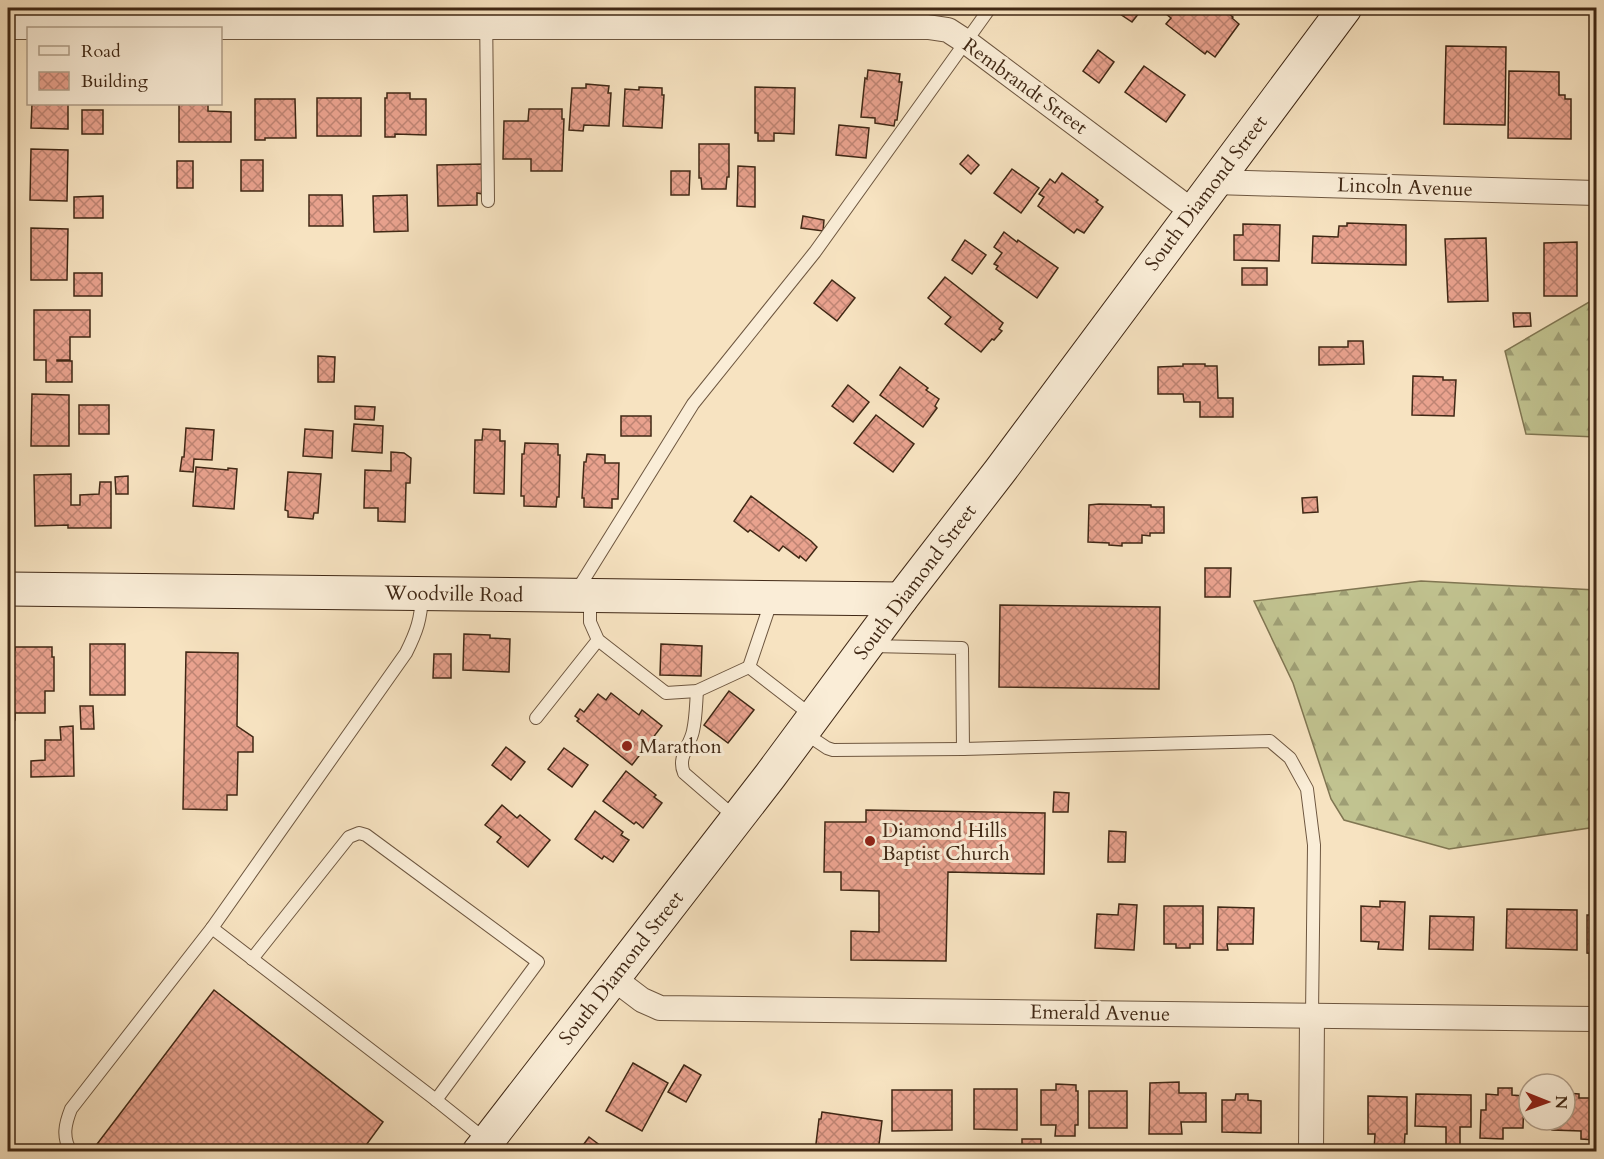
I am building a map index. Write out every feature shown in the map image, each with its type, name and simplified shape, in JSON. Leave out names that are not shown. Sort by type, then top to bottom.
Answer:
[{"type":"street","name":"South Diamond Street","points":[[489,1148],[613,978],[737,819],[1000,471],[1345,8]]},
{"type":"street","name":"Rembrandt Street","points":[[8,27],[486,17],[928,27],[948,30],[1192,211]]},
{"type":"street","name":"Lincoln Avenue","points":[[1214,182],[1596,193]]},
{"type":"street","name":"Woodville Road","points":[[8,589],[902,599]]},
{"type":"street","name":"Emerald Avenue","points":[[613,978],[642,1000],[660,1008],[1596,1019]]},
{"type":"street","points":[[1311,1152],[1312,1015]]},
{"type":"lane","points":[[772,598],[749,667],[697,691],[666,693],[598,640],[582,595],[693,404],[815,252],[990,8]]},
{"type":"lane","points":[[486,17],[488,201]]},
{"type":"lane","points":[[71,1152],[66,1143],[66,1123],[71,1109],[212,928],[406,653],[421,618],[423,594]]},
{"type":"lane","points":[[536,718],[598,640]]},
{"type":"lane","points":[[867,646],[962,648],[963,749]]},
{"type":"lane","points":[[749,667],[808,724],[827,748],[834,750],[1270,741],[1290,758],[1307,789],[1314,845],[1312,1015]]},
{"type":"lane","points":[[697,691],[693,732],[680,766],[684,773],[737,819]]},
{"type":"lane","points":[[252,959],[349,837],[359,833],[366,835],[538,962],[436,1100]]},
{"type":"lane","points":[[212,928],[436,1100],[489,1148]]},
{"type":"green space","points":[[1596,298],[1596,437],[1526,434],[1505,351]]},
{"type":"green space","points":[[1421,581],[1596,590],[1596,827],[1449,849],[1344,820],[1331,799],[1293,683],[1254,601]]},
{"type":"building","points":[[1111,8],[1143,8],[1132,22]]},
{"type":"building","points":[[1171,8],[1221,8],[1239,24],[1215,57],[1207,51],[1205,54],[1166,24],[1171,18],[1166,14]]},
{"type":"building","points":[[1446,46],[1506,47],[1505,125],[1444,124]]},
{"type":"building","points":[[1098,50],[1114,62],[1099,83],[1083,71]]},
{"type":"building","points":[[1144,66],[1185,95],[1166,122],[1125,92]]},
{"type":"building","points":[[868,70],[900,74],[899,82],[902,82],[897,120],[894,126],[875,123],[875,118],[861,117]]},
{"type":"building","points":[[1509,71],[1559,72],[1559,95],[1565,95],[1565,99],[1571,99],[1571,139],[1508,138]]},
{"type":"building","points":[[586,84],[609,86],[608,93],[611,93],[609,126],[584,125],[583,131],[569,130],[572,88],[586,88]]},
{"type":"building","points":[[639,87],[662,88],[662,95],[664,95],[662,128],[623,126],[625,89],[639,90]]},
{"type":"building","points":[[755,87],[795,88],[794,134],[774,133],[774,141],[758,141],[758,133],[755,133]]},
{"type":"building","points":[[387,93],[410,93],[410,99],[426,99],[426,135],[395,134],[395,137],[385,137]]},
{"type":"building","points":[[317,98],[361,98],[361,136],[317,136]]},
{"type":"building","points":[[255,99],[295,99],[296,138],[255,140]]},
{"type":"building","points":[[32,105],[68,105],[68,129],[31,128]]},
{"type":"building","points":[[179,105],[208,105],[208,111],[231,112],[231,142],[179,142]]},
{"type":"building","points":[[529,109],[562,109],[562,119],[564,119],[562,171],[531,171],[531,159],[503,159],[504,121],[528,121]]},
{"type":"building","points":[[82,110],[103,110],[103,134],[82,134]]},
{"type":"building","points":[[839,125],[869,128],[866,158],[836,155]]},
{"type":"building","points":[[699,144],[729,144],[729,177],[727,177],[726,189],[702,189],[701,178],[699,178]]},
{"type":"building","points":[[31,149],[68,150],[67,201],[30,200]]},
{"type":"building","points":[[968,155],[979,165],[971,174],[960,164]]},
{"type":"building","points":[[241,160],[263,160],[263,191],[241,191]]},
{"type":"building","points":[[177,161],[193,161],[193,188],[177,188]]},
{"type":"building","points":[[483,164],[483,194],[477,193],[477,205],[438,206],[437,165]]},
{"type":"building","points":[[738,166],[755,167],[755,207],[737,206]]},
{"type":"building","points":[[1012,169],[1039,188],[1021,213],[994,193]]},
{"type":"building","points":[[671,171],[690,171],[689,195],[671,195]]},
{"type":"building","points":[[1062,173],[1098,200],[1096,202],[1103,207],[1084,233],[1077,229],[1074,233],[1038,206],[1044,197],[1039,194],[1050,179],[1055,183]]},
{"type":"building","points":[[309,195],[342,195],[343,226],[309,226]]},
{"type":"building","points":[[407,195],[408,231],[374,232],[373,196]]},
{"type":"building","points":[[103,196],[103,218],[74,218],[74,197]]},
{"type":"building","points":[[803,216],[824,220],[823,231],[801,228]]},
{"type":"building","points":[[1347,223],[1406,225],[1406,265],[1312,263],[1313,236],[1338,237],[1339,226],[1347,226]]},
{"type":"building","points":[[1243,224],[1280,225],[1279,261],[1234,260],[1234,235],[1243,235]]},
{"type":"building","points":[[31,228],[68,229],[67,280],[31,280]]},
{"type":"building","points":[[1004,232],[1058,268],[1037,298],[996,269],[998,266],[994,264],[1002,253],[994,247]]},
{"type":"building","points":[[1486,238],[1488,301],[1448,302],[1445,239]]},
{"type":"building","points":[[965,240],[986,255],[972,274],[952,260]]},
{"type":"building","points":[[1577,242],[1577,296],[1544,296],[1544,243]]},
{"type":"building","points":[[1242,268],[1267,268],[1267,285],[1242,285]]},
{"type":"building","points":[[74,273],[102,273],[102,296],[74,296]]},
{"type":"building","points":[[945,277],[1003,323],[999,329],[1002,331],[981,352],[945,324],[951,317],[928,298]]},
{"type":"building","points":[[832,280],[855,298],[837,321],[814,303]]},
{"type":"building","points":[[34,310],[90,310],[90,337],[70,337],[70,360],[57,360],[72,361],[72,382],[46,382],[46,360],[34,360]]},
{"type":"building","points":[[1513,313],[1530,313],[1531,326],[1514,327]]},
{"type":"building","points":[[1348,341],[1363,341],[1364,364],[1319,365],[1319,347],[1348,347]]},
{"type":"building","points":[[318,356],[335,357],[334,382],[318,382]]},
{"type":"building","points":[[1183,364],[1217,366],[1218,398],[1233,398],[1233,417],[1200,417],[1200,402],[1184,402],[1183,394],[1158,394],[1158,367],[1183,366]]},
{"type":"building","points":[[900,367],[939,399],[935,406],[937,408],[923,427],[880,395]]},
{"type":"building","points":[[1413,376],[1456,380],[1454,416],[1412,415]]},
{"type":"building","points":[[848,385],[869,402],[853,422],[832,406]]},
{"type":"building","points":[[32,394],[69,395],[69,446],[31,446]]},
{"type":"building","points":[[79,405],[109,405],[109,434],[79,434]]},
{"type":"building","points":[[355,406],[375,407],[374,420],[355,419]]},
{"type":"building","points":[[876,415],[914,444],[893,472],[854,443]]},
{"type":"building","points":[[621,416],[651,416],[651,436],[621,436]]},
{"type":"building","points":[[354,424],[383,426],[382,453],[352,451]]},
{"type":"building","points":[[186,428],[214,430],[212,460],[194,459],[193,472],[180,471],[182,457],[184,457]]},
{"type":"building","points":[[305,429],[333,431],[332,458],[303,456]]},
{"type":"building","points":[[483,429],[500,430],[500,441],[505,441],[504,494],[474,493],[475,440],[482,440]]},
{"type":"building","points":[[525,443],[558,444],[559,497],[557,497],[556,507],[524,506],[524,496],[521,496],[522,454],[524,454]]},
{"type":"building","points":[[391,452],[404,453],[411,458],[410,483],[406,483],[405,522],[378,521],[378,508],[364,508],[365,470],[391,471]]},
{"type":"building","points":[[587,454],[605,455],[605,463],[619,463],[618,499],[612,499],[612,508],[584,507],[584,498],[582,498],[584,462],[586,462]]},
{"type":"building","points":[[196,467],[237,469],[234,509],[193,506]]},
{"type":"building","points":[[288,472],[321,474],[318,513],[314,513],[313,519],[288,517],[288,511],[285,510]]},
{"type":"building","points":[[71,474],[71,505],[80,505],[80,495],[99,494],[100,482],[111,482],[111,528],[68,528],[68,525],[35,526],[34,475]]},
{"type":"building","points":[[128,476],[128,494],[116,494],[115,477]]},
{"type":"building","points":[[751,496],[817,547],[806,561],[783,546],[779,551],[734,521]]},
{"type":"building","points":[[1317,497],[1318,512],[1303,513],[1302,498]]},
{"type":"building","points":[[1089,505],[1164,507],[1164,533],[1142,535],[1142,543],[1122,543],[1122,546],[1088,542]]},
{"type":"building","points":[[1205,568],[1231,568],[1230,597],[1205,597]]},
{"type":"building","points":[[1000,605],[1160,607],[1159,689],[999,687]]},
{"type":"building","points":[[464,634],[490,635],[490,638],[510,639],[509,672],[463,670]]},
{"type":"building","points":[[90,644],[125,644],[125,695],[90,695]]},
{"type":"building","name":"Marathon","points":[[661,644],[702,646],[701,676],[660,675]]},
{"type":"building","points":[[15,647],[52,647],[54,691],[45,691],[45,713],[15,713],[15,720],[8,720],[8,651],[15,650]]},
{"type":"building","points":[[186,652],[238,653],[237,726],[253,737],[253,752],[238,752],[237,795],[227,795],[227,810],[183,809]]},
{"type":"building","points":[[434,654],[451,654],[451,678],[433,678]]},
{"type":"building","name":"Marathon","points":[[729,691],[754,710],[728,743],[704,725]]},
{"type":"building","name":"Marathon","points":[[611,693],[639,715],[642,710],[662,726],[632,765],[577,721],[579,719],[575,716],[580,709],[584,712],[598,694],[606,700]]},
{"type":"building","points":[[80,706],[93,706],[94,729],[81,729]]},
{"type":"building","points":[[73,726],[74,776],[31,777],[31,761],[45,760],[45,740],[61,740],[60,727]]},
{"type":"building","points":[[506,747],[525,762],[511,780],[492,765]]},
{"type":"building","points":[[564,748],[588,765],[572,787],[548,769]]},
{"type":"building","points":[[626,771],[656,795],[654,797],[662,803],[643,828],[603,801]]},
{"type":"building","points":[[1054,792],[1069,793],[1068,812],[1053,812]]},
{"type":"building","points":[[502,805],[517,818],[520,815],[550,840],[528,867],[497,842],[501,837],[485,825]]},
{"type":"building","points":[[866,810],[1045,813],[1044,874],[948,872],[946,961],[851,960],[851,931],[879,932],[879,891],[841,890],[841,872],[824,872],[825,822],[866,822]]},
{"type":"building","points":[[595,811],[623,832],[621,835],[629,840],[613,862],[604,856],[602,859],[575,839]]},
{"type":"building","points":[[1109,831],[1126,832],[1125,862],[1108,862]]},
{"type":"building","points":[[1380,901],[1405,902],[1403,950],[1378,949],[1379,942],[1361,941],[1361,906],[1380,907]]},
{"type":"building","points":[[1119,904],[1137,905],[1134,950],[1095,948],[1097,914],[1118,915]]},
{"type":"building","points":[[1164,906],[1203,906],[1203,944],[1190,944],[1190,948],[1176,948],[1176,944],[1164,944]]},
{"type":"building","points":[[1218,907],[1254,908],[1253,944],[1227,944],[1228,950],[1217,950]]},
{"type":"building","points":[[1507,909],[1577,910],[1577,950],[1506,948]]},
{"type":"building","points":[[1587,915],[1596,915],[1596,954],[1587,953]]},
{"type":"building","points":[[1430,916],[1474,917],[1473,950],[1429,949]]},
{"type":"building","points":[[214,990],[383,1122],[361,1152],[91,1152]]},
{"type":"building","points":[[633,1063],[668,1083],[642,1131],[606,1111]]},
{"type":"building","points":[[684,1065],[701,1075],[686,1102],[668,1092]]},
{"type":"building","points":[[1179,1082],[1179,1093],[1206,1093],[1206,1122],[1181,1122],[1182,1134],[1149,1134],[1150,1083]]},
{"type":"building","points":[[1056,1084],[1076,1085],[1078,1125],[1075,1125],[1075,1136],[1055,1136],[1056,1125],[1041,1125],[1041,1090],[1056,1090]]},
{"type":"building","points":[[1498,1088],[1512,1088],[1512,1095],[1517,1095],[1517,1128],[1503,1128],[1503,1139],[1480,1138],[1481,1110],[1486,1110],[1486,1094],[1498,1095]]},
{"type":"building","points":[[974,1089],[1017,1089],[1017,1130],[974,1129]]},
{"type":"building","points":[[892,1090],[952,1090],[952,1130],[892,1131]]},
{"type":"building","points":[[1089,1091],[1127,1091],[1127,1128],[1089,1128]]},
{"type":"building","points":[[1236,1094],[1248,1094],[1248,1100],[1261,1101],[1261,1133],[1222,1132],[1222,1100],[1235,1100]]},
{"type":"building","points":[[1416,1094],[1471,1095],[1471,1127],[1460,1127],[1460,1148],[1446,1148],[1446,1127],[1415,1126]]},
{"type":"building","points":[[1577,1094],[1579,1098],[1591,1098],[1591,1114],[1596,1114],[1595,1140],[1581,1139],[1581,1131],[1577,1131]]},
{"type":"building","points":[[1368,1096],[1407,1097],[1407,1134],[1405,1134],[1404,1151],[1374,1151],[1375,1134],[1368,1134]]},
{"type":"building","points":[[822,1112],[882,1121],[878,1152],[815,1152]]},
{"type":"building","points":[[589,1137],[609,1152],[578,1152]]},
{"type":"building","points":[[1022,1139],[1041,1139],[1041,1152],[1022,1152]]},
{"type":"place","name":"Marathon","points":[[627,746]]},
{"type":"place","name":"Diamond Hills Baptist Church","points":[[870,841]]}]
